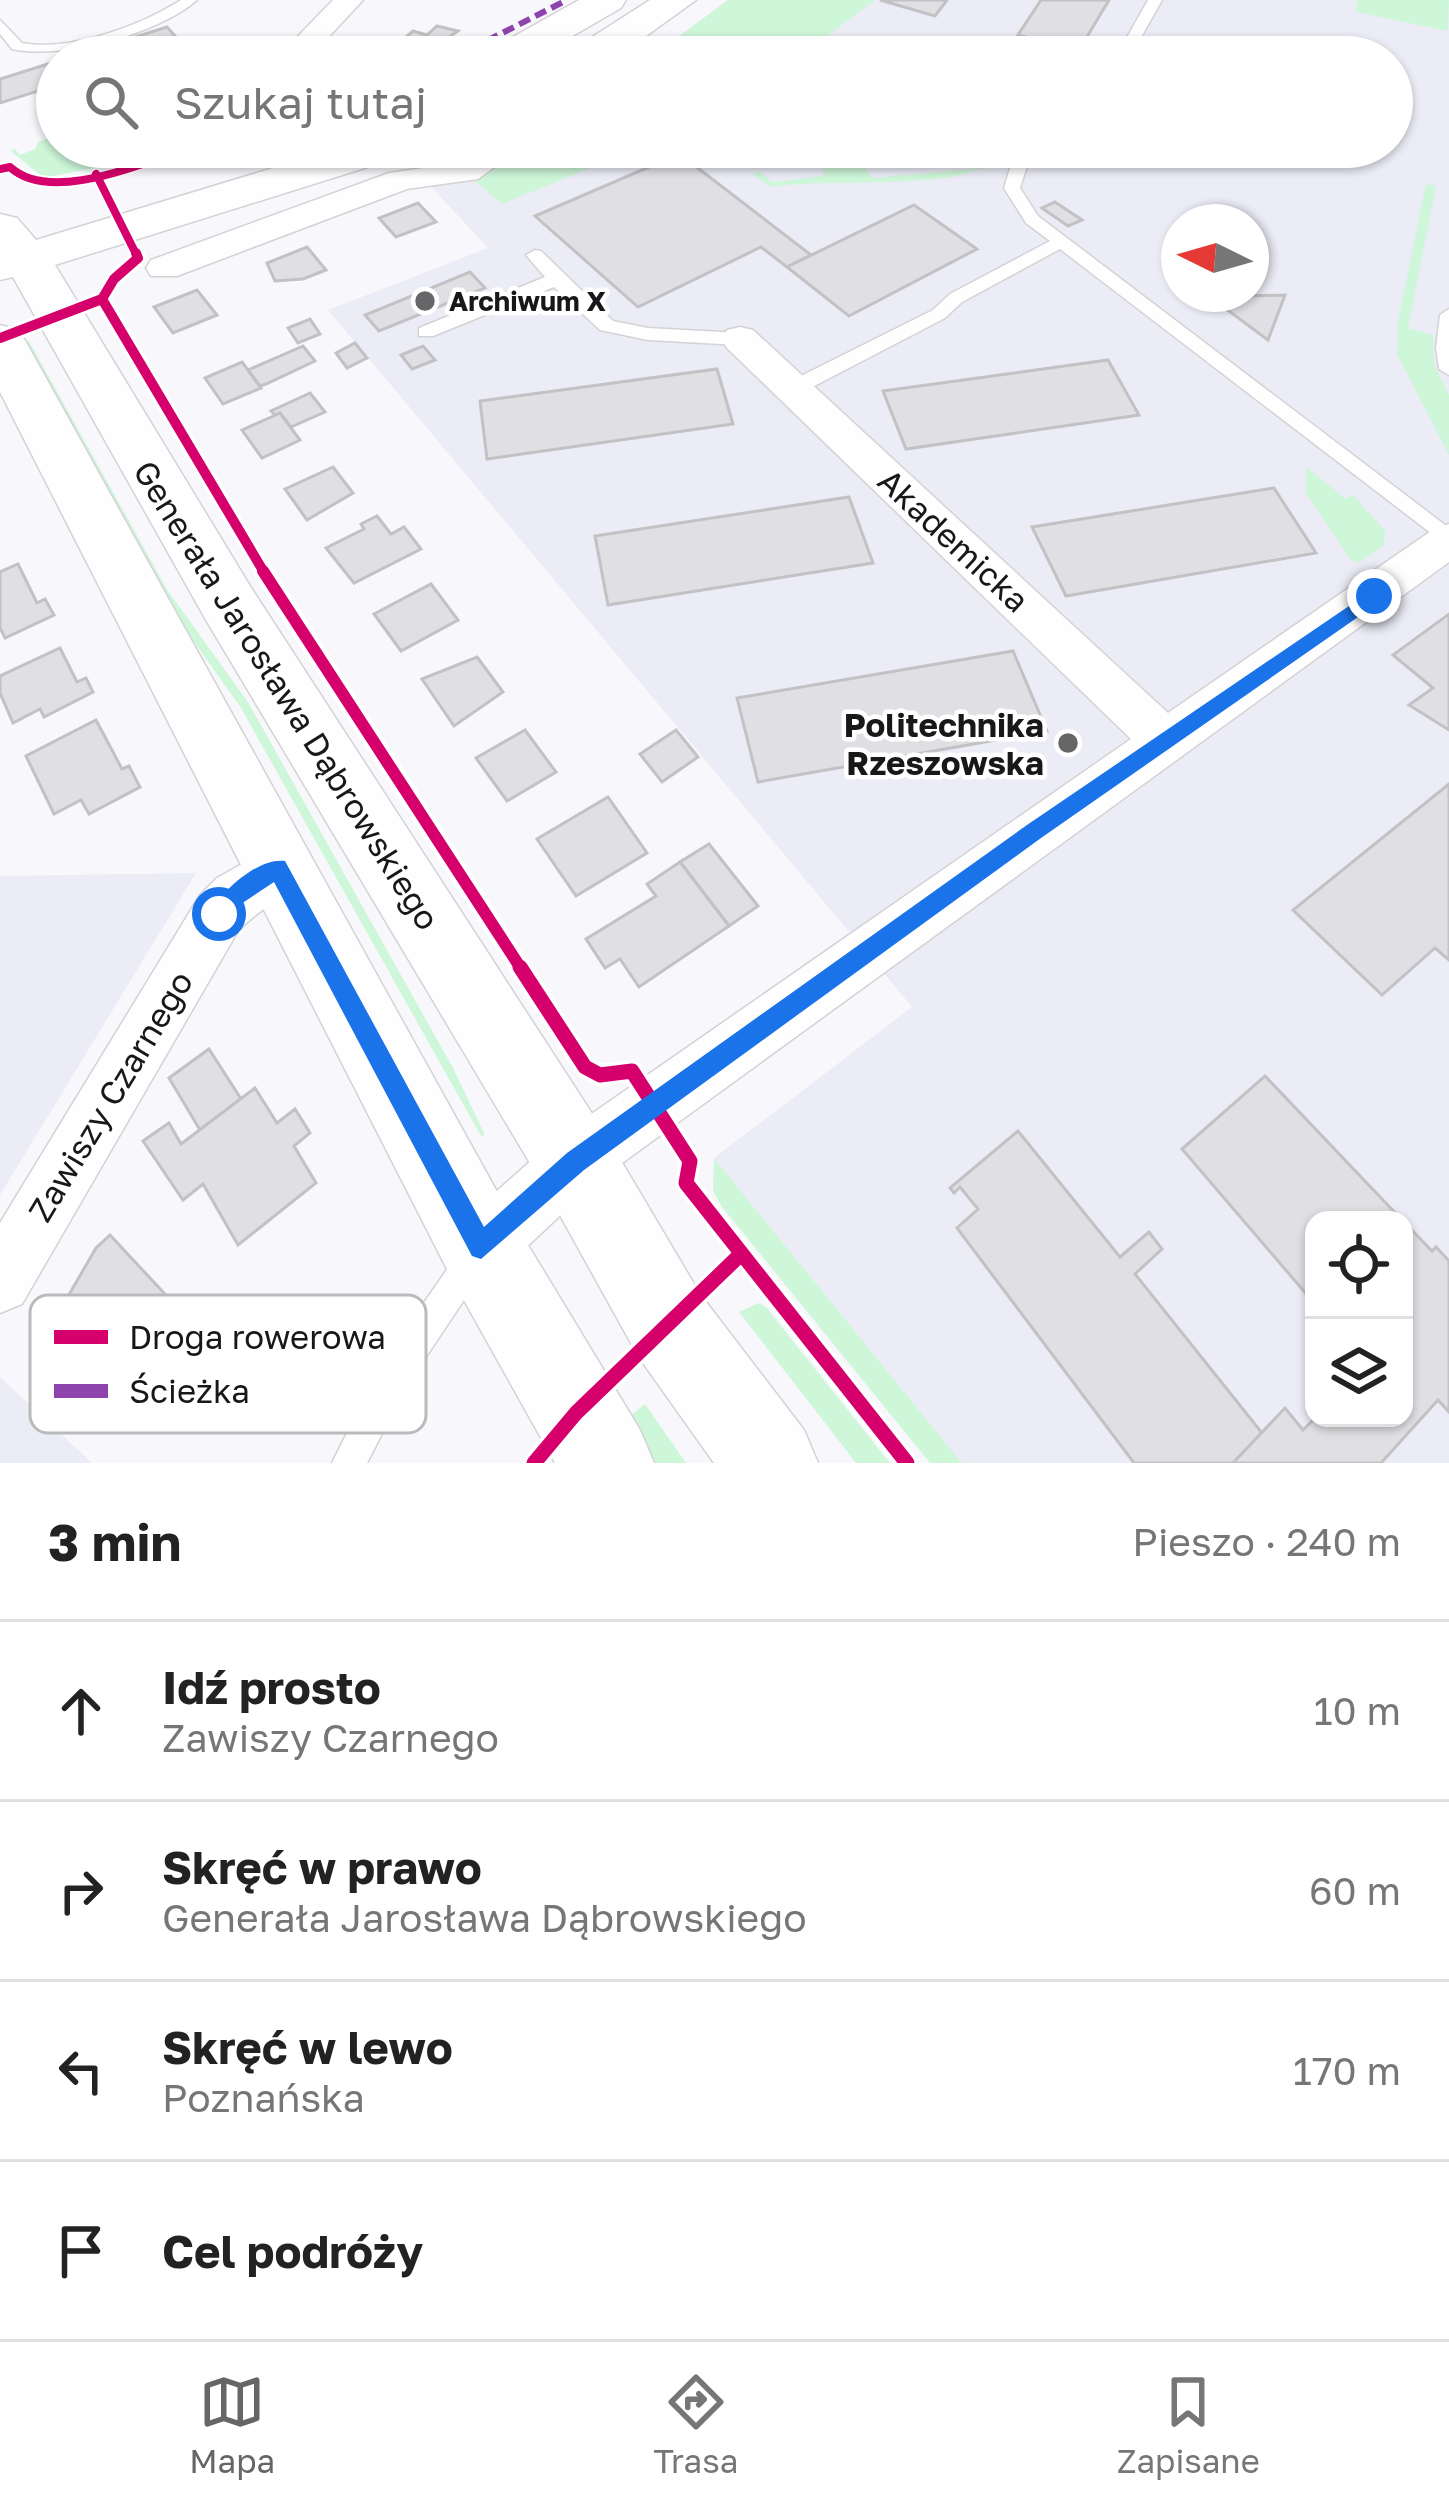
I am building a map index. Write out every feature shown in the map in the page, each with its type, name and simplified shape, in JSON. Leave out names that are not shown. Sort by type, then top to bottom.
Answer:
[{"type":"main road","points":[[544,36],[607,0]]},
{"type":"main road","points":[[621,36],[677,0]]},
{"type":"main road","points":[[7,244],[214,168]]},
{"type":"main road","points":[[7,244],[125,231],[322,168]]},
{"type":"main road","points":[[58,317],[73,287],[125,231]]},
{"type":"main road","name":"Generała Jarosława Dąbrowskiego","points":[[7,244],[58,317],[228,603],[575,1162],[668,1325],[771,1463]]},
{"type":"main road","points":[[5,366],[481,1247],[608,1463]]},
{"type":"street","points":[[313,36],[349,0]]},
{"type":"street","points":[[164,268],[401,180],[477,168]]},
{"type":"street","name":"Akademicka","points":[[740,339],[1167,742]]},
{"type":"street","points":[[481,1247],[575,1162],[1449,539]]},
{"type":"street","name":"Zawiszy Czarnego","points":[[0,1282],[219,914],[236,895],[278,868]]},
{"type":"lane","points":[[94,36],[169,14],[190,0]]},
{"type":"lane","points":[[1135,36],[1155,0]]},
{"type":"lane","points":[[0,24],[17,46],[36,50]]},
{"type":"lane","points":[[1017,168],[1012,188],[1032,219],[1449,539]]},
{"type":"lane","points":[[792,388],[939,314],[956,298],[1061,242]]},
{"type":"lane","points":[[535,255],[608,326],[648,334],[740,339]]},
{"type":"lane","points":[[426,332],[556,279]]},
{"type":"lane","points":[[1449,320],[1449,369]]},
{"type":"lane","points":[[426,1329],[481,1247]]},
{"type":"lane","points":[[349,1463],[365,1433]]},
{"type":"shaded area","name":"Politechnika Rzeszowska","points":[[728,0],[1449,0],[1449,1463],[962,1463],[714,1158],[912,1007],[328,310],[488,248],[424,179],[481,174],[489,168],[1413,168],[1413,36],[679,36]]},
{"type":"shaded area","points":[[196,873],[0,1195],[0,876]]},
{"type":"shaded area","points":[[0,1377],[30,1405],[30,1433],[60,1433],[92,1463],[0,1463]]},
{"type":"green space","points":[[728,0],[875,0],[827,36],[679,36]]},
{"type":"green space","points":[[1357,0],[1449,0],[1448,31],[1356,12]]},
{"type":"green space","points":[[35,149],[36,168],[94,168],[44,178],[11,151],[20,155]]},
{"type":"green space","points":[[590,168],[502,204],[470,177],[493,169]]},
{"type":"green space","points":[[822,168],[866,168],[871,178],[977,169],[926,180],[772,187],[753,175],[759,171],[772,182],[824,176]]},
{"type":"green space","points":[[1426,184],[1436,186],[1408,328],[1433,335],[1434,365],[1449,395],[1449,455],[1397,354],[1398,321]]},
{"type":"green space","points":[[29,341],[168,591],[248,702],[453,1068],[485,1135],[481,1136],[241,708],[161,595],[23,344]]},
{"type":"green space","points":[[1306,467],[1346,499],[1353,495],[1386,532],[1383,546],[1360,562],[1351,560],[1306,493]]},
{"type":"green space","points":[[714,1158],[962,1463],[930,1463],[722,1207],[713,1191]]},
{"type":"green space","points":[[758,1303],[766,1307],[890,1463],[856,1463],[739,1312]]},
{"type":"green space","points":[[645,1404],[686,1463],[651,1463],[624,1421]]},
{"type":"building","points":[[880,0],[947,0],[935,16]]},
{"type":"building","points":[[1041,0],[1109,0],[1087,36],[1018,35]]},
{"type":"building","points":[[437,26],[458,31],[451,36],[407,36],[413,31],[427,35]]},
{"type":"building","points":[[167,27],[175,36],[138,36]]},
{"type":"building","points":[[36,68],[36,92],[0,103],[0,79]]},
{"type":"building","points":[[646,168],[697,168],[811,255],[787,267],[761,247],[638,307],[535,216]]},
{"type":"building","points":[[1055,202],[1082,220],[1068,226],[1042,208]]},
{"type":"building","points":[[418,203],[436,222],[396,237],[379,218]]},
{"type":"building","points":[[914,205],[977,249],[849,316],[787,267]]},
{"type":"building","points":[[307,247],[326,270],[303,279],[275,281],[267,263]]},
{"type":"building","name":"Archiwum X","points":[[470,272],[485,288],[379,331],[365,315]]},
{"type":"building","points":[[197,290],[217,315],[173,333],[154,307]]},
{"type":"building","points":[[1269,295],[1285,295],[1268,340],[1230,312],[1269,312]]},
{"type":"building","points":[[310,319],[320,334],[298,343],[288,328]]},
{"type":"building","points":[[355,343],[367,358],[347,368],[336,353]]},
{"type":"building","points":[[303,346],[315,361],[266,384],[260,386],[248,370]]},
{"type":"building","points":[[423,346],[435,360],[412,369],[401,355]]},
{"type":"building","points":[[1108,360],[1139,415],[906,449],[883,391]]},
{"type":"building","points":[[242,362],[261,388],[223,404],[205,378]]},
{"type":"building","points":[[717,369],[733,424],[487,459],[480,401]]},
{"type":"building","points":[[310,393],[325,412],[291,427],[280,413],[271,411]]},
{"type":"building","points":[[280,413],[300,440],[262,458],[242,430]]},
{"type":"building","points":[[333,467],[353,493],[307,520],[285,489]]},
{"type":"building","points":[[1274,488],[1316,553],[1066,596],[1032,527]]},
{"type":"building","points":[[849,497],[873,563],[608,605],[595,536]]},
{"type":"building","points":[[377,516],[391,534],[404,527],[421,549],[354,583],[326,548],[364,529],[361,524]]},
{"type":"building","points":[[18,564],[37,603],[45,599],[54,615],[5,638],[0,628],[0,572]]},
{"type":"building","points":[[431,584],[458,620],[401,651],[374,614]]},
{"type":"building","points":[[1449,614],[1449,730],[1409,705],[1433,688],[1393,655]]},
{"type":"building","points":[[60,648],[77,682],[86,678],[93,692],[44,717],[40,709],[13,723],[0,693],[0,676]]},
{"type":"building","points":[[1013,651],[1047,731],[758,782],[737,698]]},
{"type":"building","points":[[477,657],[503,692],[454,726],[422,679]]},
{"type":"building","points":[[96,720],[122,769],[129,766],[140,787],[89,814],[81,800],[54,814],[26,756]]},
{"type":"building","points":[[525,730],[556,772],[507,801],[476,758]]},
{"type":"building","points":[[676,730],[698,757],[662,782],[640,754]]},
{"type":"building","points":[[1449,784],[1449,960],[1435,948],[1382,995],[1293,910]]},
{"type":"building","points":[[608,797],[647,853],[576,896],[537,839]]},
{"type":"building","points":[[709,844],[758,906],[729,926],[680,862]]},
{"type":"building","points":[[680,862],[729,926],[639,987],[620,959],[605,968],[586,939],[656,896],[647,884]]},
{"type":"building","points":[[209,1049],[241,1099],[200,1130],[169,1078]]},
{"type":"building","points":[[1265,1076],[1393,1211],[1305,1211],[1305,1292],[1182,1149]]},
{"type":"building","points":[[255,1088],[277,1123],[295,1109],[310,1133],[294,1146],[316,1183],[238,1245],[203,1184],[183,1200],[143,1141],[169,1123],[181,1144]]},
{"type":"building","points":[[1018,1131],[1120,1257],[1149,1232],[1162,1249],[1135,1274],[1262,1433],[1233,1463],[1134,1463],[957,1228],[978,1209],[960,1187],[954,1193],[950,1188]]},
{"type":"building","points":[[1413,1231],[1449,1261],[1449,1412],[1438,1400],[1381,1463],[1233,1463],[1285,1408],[1303,1430],[1413,1427]]},
{"type":"building","points":[[110,1235],[166,1295],[69,1295],[96,1248]]},
{"type":"marked path","points":[[496,36],[567,0]]},
{"type":"cycle path","points":[[0,169],[10,167],[23,179],[42,183],[126,168]]},
{"type":"cycle path","points":[[0,338],[102,299],[114,279],[138,258],[96,174]]},
{"type":"cycle path","points":[[102,299],[247,546],[585,1067],[600,1075],[632,1071],[690,1161],[686,1183],[907,1463]]},
{"type":"cycle path","points":[[534,1463],[576,1413],[741,1254]]},
{"type":"place","name":"Archiwum X","points":[[425,301]]},
{"type":"place","name":"Politechnika Rzeszowska","points":[[1068,743]]},
{"type":"route","points":[[219,914],[236,895],[278,868],[481,1247],[575,1162],[1034,831],[1374,596]]}]
